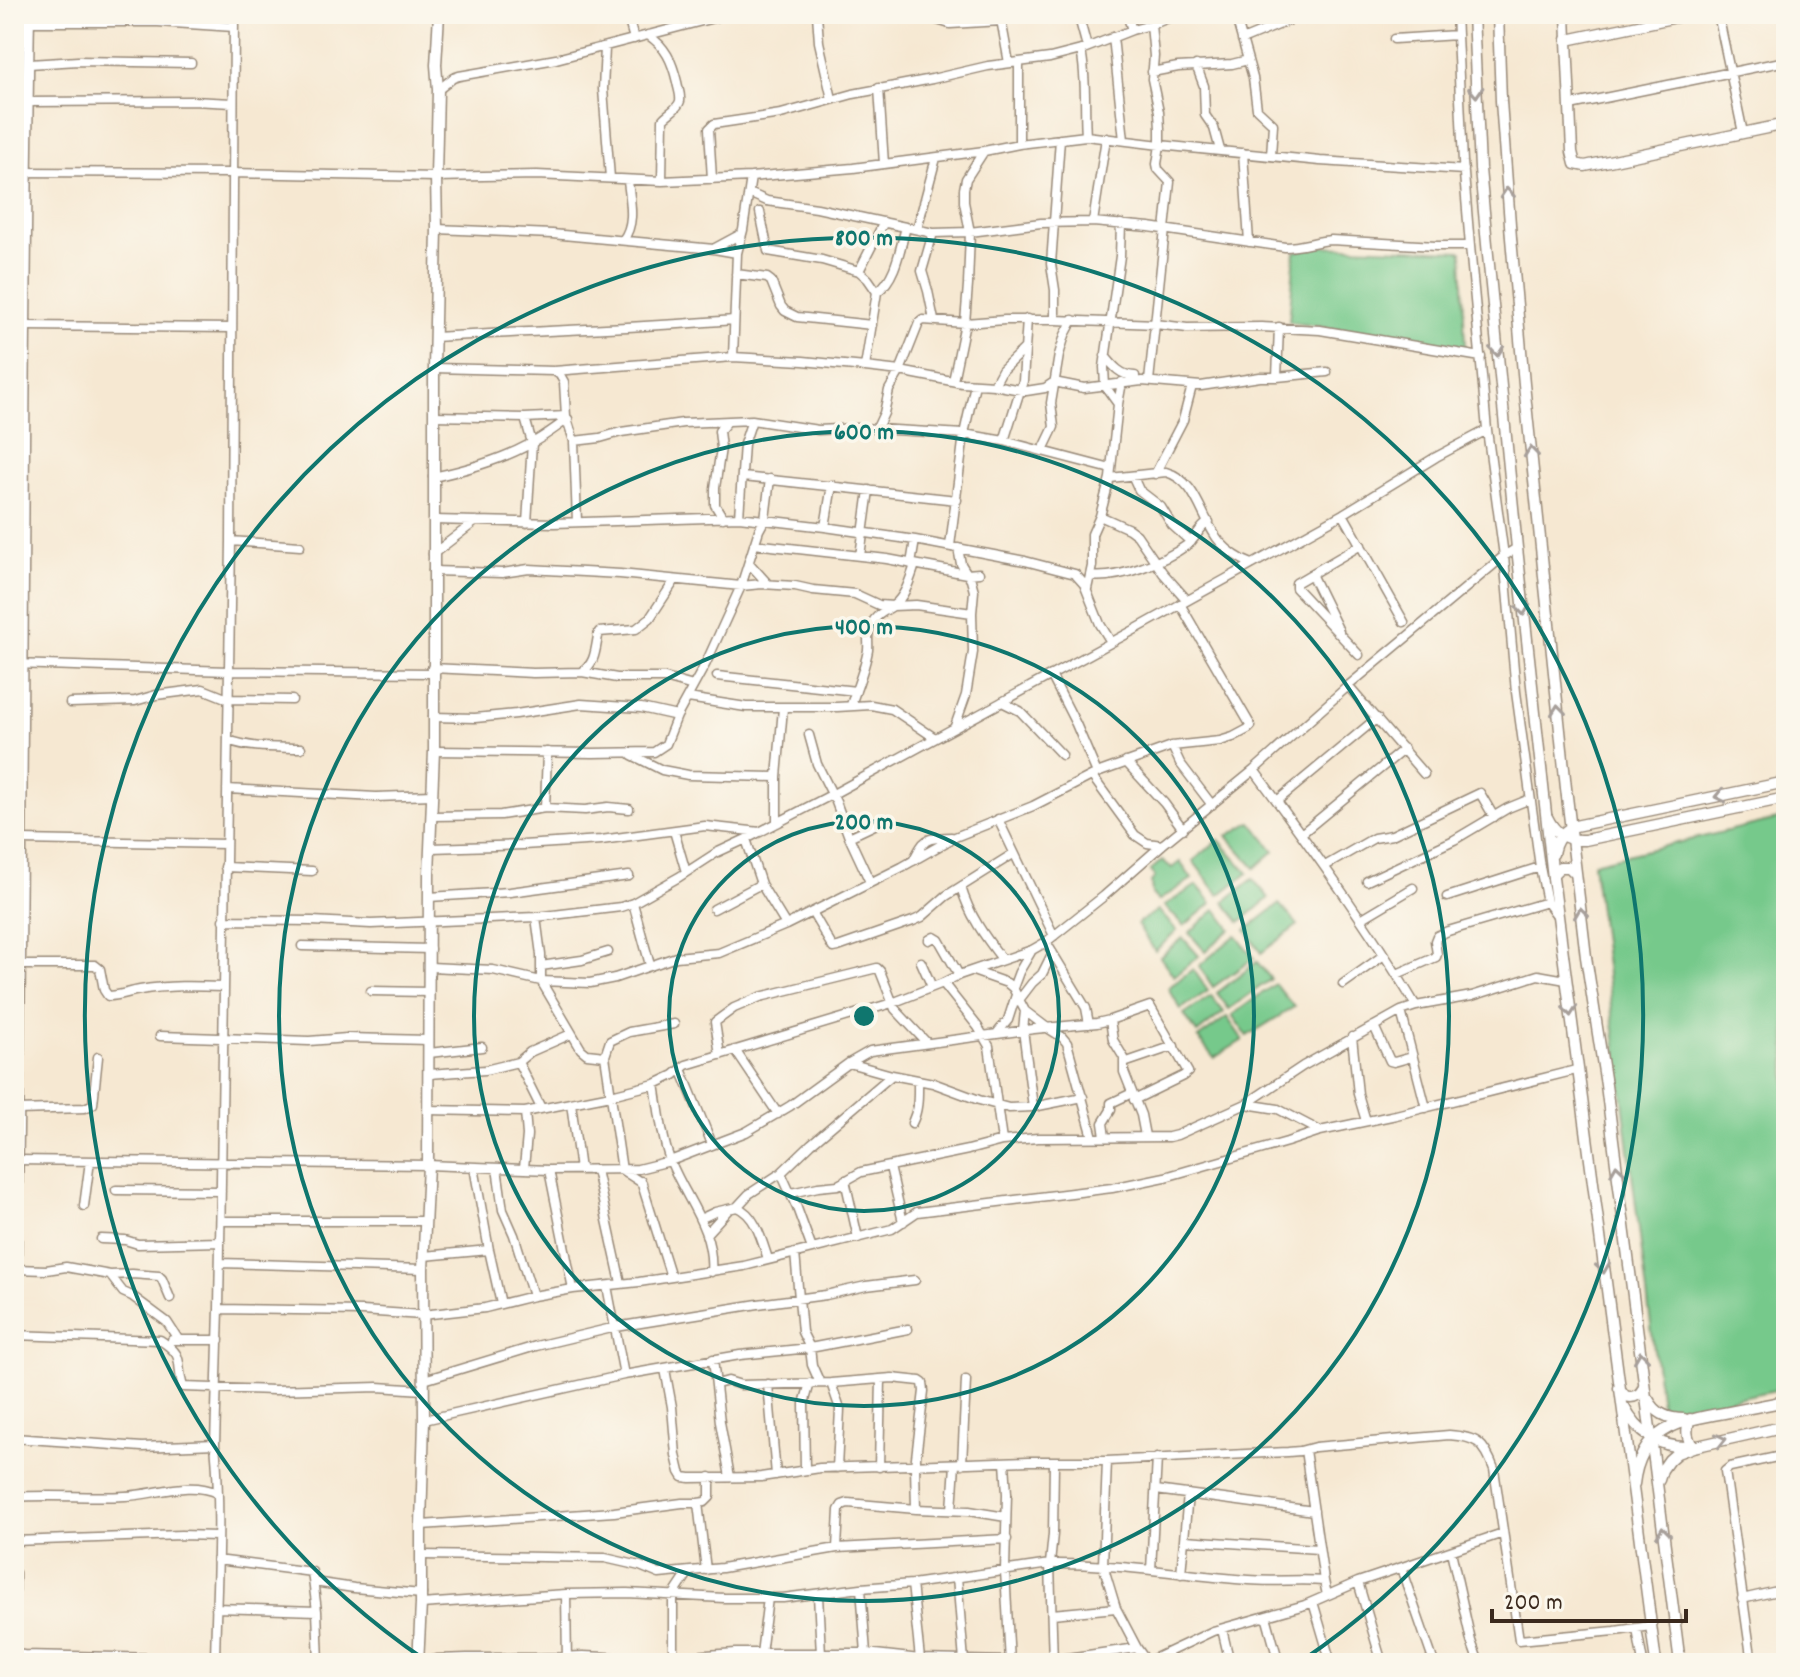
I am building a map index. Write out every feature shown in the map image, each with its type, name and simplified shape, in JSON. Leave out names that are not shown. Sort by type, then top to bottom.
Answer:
[{"type":"street","points":[[216,1661],[215,1444],[231,541],[234,14]]},
{"type":"street","points":[[439,14],[433,477],[434,751],[429,897],[428,1165],[422,1315],[424,1420],[419,1663],[467,1658],[567,1660],[583,1656],[648,1659],[673,1656],[694,1659],[761,1654],[786,1659],[821,1654],[836,1659],[866,1653],[920,1659],[1010,1662],[1005,1570],[1005,1462]]},
{"type":"street","points":[[627,14],[634,39]]},
{"type":"street","points":[[438,90],[459,76],[516,68],[605,48],[729,14]]},
{"type":"street","points":[[817,14],[819,42],[832,99]]},
{"type":"street","points":[[918,14],[950,24],[1000,18],[1014,63],[1019,144]]},
{"type":"street","points":[[1078,14],[1084,49],[1086,136]]},
{"type":"street","points":[[1127,14],[1132,30]]},
{"type":"street","points":[[712,179],[709,129],[718,123],[781,114],[879,88],[1050,58],[1084,49],[1178,14]]},
{"type":"street","points":[[1235,14],[1253,78],[1257,109],[1273,124],[1271,156]]},
{"type":"street","points":[[1242,40],[1305,14]]},
{"type":"street","points":[[1456,14],[1470,246],[1516,692],[1530,799],[1558,917],[1656,1663]]},
{"type":"street","points":[[1473,14],[1480,169],[1545,811],[1547,902],[1558,917]]},
{"type":"street","points":[[1498,14],[1501,101],[1524,384],[1572,840],[1680,1663]]},
{"type":"street","points":[[1566,14],[1572,157],[1579,166],[1786,124]]},
{"type":"street","points":[[1567,40],[1691,14]]},
{"type":"street","points":[[1718,14],[1743,133]]},
{"type":"street","points":[[14,1363],[18,1110],[19,457],[25,326],[20,172],[28,102],[29,18],[234,27]]},
{"type":"street","points":[[1149,381],[1170,182],[1157,164],[1159,112],[1152,72],[1151,25]]},
{"type":"street","points":[[648,35],[669,54],[680,99],[675,109],[663,119],[662,181]]},
{"type":"street","points":[[1394,39],[1457,35]]},
{"type":"street","points":[[1113,37],[1124,140]]},
{"type":"street","points":[[605,48],[603,89],[610,178]]},
{"type":"street","points":[[1152,72],[1248,60]]},
{"type":"street","points":[[29,64],[78,61],[191,63]]},
{"type":"street","points":[[1570,105],[1786,61]]},
{"type":"street","points":[[436,65],[459,76]]},
{"type":"street","points":[[1196,65],[1204,86],[1205,115],[1214,128],[1220,150]]},
{"type":"street","points":[[879,88],[884,164]]},
{"type":"street","points":[[28,102],[233,103]]},
{"type":"street","points":[[20,172],[436,177],[528,175],[662,181],[751,177],[884,164],[1086,136],[1271,156],[1464,170]]},
{"type":"street","points":[[1093,222],[1106,138]]},
{"type":"street","points":[[1055,320],[1051,264],[1060,139]]},
{"type":"street","points":[[953,381],[966,309],[970,232],[964,189],[966,179],[984,151]]},
{"type":"street","points":[[1243,153],[1249,242]]},
{"type":"street","points":[[917,229],[936,158]]},
{"type":"street","points":[[436,160],[450,176]]},
{"type":"street","points":[[733,357],[737,253],[751,177]]},
{"type":"street","points":[[623,240],[630,230],[631,220],[628,181]]},
{"type":"street","points":[[749,193],[767,201],[817,208],[933,233],[1053,222],[1093,222],[1285,247],[1331,240],[1470,246]]},
{"type":"street","points":[[714,249],[742,232],[767,201]]},
{"type":"street","points":[[760,212],[768,251],[822,260],[859,271],[877,292],[865,367]]},
{"type":"street","points":[[859,271],[884,222]]},
{"type":"street","points":[[1118,404],[1105,386],[1105,356],[1120,256],[1121,224]]},
{"type":"street","points":[[877,292],[886,285],[891,275],[906,227]]},
{"type":"street","points":[[437,229],[552,234],[737,253]]},
{"type":"street","points":[[933,233],[922,271],[934,320]]},
{"type":"street","points":[[736,274],[767,278],[774,286],[781,306],[797,317],[872,325]]},
{"type":"street","points":[[966,309],[985,321]]},
{"type":"street","points":[[877,428],[889,390],[923,320],[965,323],[1027,319],[1187,328],[1279,327],[1320,330],[1481,357]]},
{"type":"street","points":[[1004,441],[1023,381],[1027,319]]},
{"type":"street","points":[[435,337],[734,320]]},
{"type":"street","points":[[1043,450],[1054,427],[1051,408],[1054,382],[1065,335],[1073,320]]},
{"type":"street","points":[[1108,335],[1121,323]]},
{"type":"street","points":[[25,326],[232,328]]},
{"type":"street","points":[[1277,377],[1279,327]]},
{"type":"street","points":[[994,385],[1002,370],[1024,349]]},
{"type":"street","points":[[1105,356],[1130,380]]},
{"type":"street","points":[[434,368],[554,371],[733,357],[900,371],[1020,391],[1036,391],[1054,382],[1084,388],[1130,380],[1207,386],[1260,377],[1327,372]]},
{"type":"street","points":[[1087,590],[1092,534],[1100,516],[1110,474],[1118,404],[1130,380],[1151,358]]},
{"type":"street","points":[[554,371],[564,382],[567,418],[574,441],[577,522]]},
{"type":"street","points":[[974,586],[954,547],[964,434],[975,384]]},
{"type":"street","points":[[1155,474],[1183,420],[1192,386]]},
{"type":"street","points":[[434,416],[567,418]]},
{"type":"street","points":[[525,418],[532,443],[527,523]]},
{"type":"street","points":[[433,477],[463,470],[532,443],[567,418]]},
{"type":"street","points":[[739,517],[744,444],[752,420]]},
{"type":"street","points":[[574,441],[683,423],[752,420],[818,430],[877,428],[964,434],[1004,441],[1043,450],[1110,474],[1133,477],[1166,472],[1181,480],[1198,501],[1214,533],[1227,549],[1240,560],[1252,564]]},
{"type":"street","points":[[723,518],[715,505],[715,488],[720,454],[719,431],[727,422]]},
{"type":"street","points":[[224,920],[371,924],[429,922],[536,917],[633,903],[716,853],[832,794],[1343,514],[1487,430]]},
{"type":"street","points":[[743,477],[957,500]]},
{"type":"street","points":[[1133,477],[1139,490],[1161,507],[1178,532],[1191,542]]},
{"type":"street","points":[[434,751],[654,752],[662,749],[741,586],[765,519],[770,479]]},
{"type":"street","points":[[825,527],[832,485]]},
{"type":"street","points":[[860,556],[869,490]]},
{"type":"street","points":[[1343,514],[1404,622]]},
{"type":"street","points":[[430,967],[493,970],[563,983],[603,982],[676,957],[719,953],[786,925],[912,861],[922,845],[931,838],[955,837],[1033,806],[1094,774],[1126,762],[1172,746],[1220,741],[1251,726],[1183,602],[1142,541],[1129,529],[1100,516]]},
{"type":"street","points":[[434,520],[527,523],[739,517],[954,547],[1080,577],[1111,642]]},
{"type":"street","points":[[433,554],[477,521]]},
{"type":"street","points":[[1090,576],[1117,574],[1155,561],[1191,542],[1201,526],[1209,522]]},
{"type":"street","points":[[851,705],[868,647],[869,627],[904,592],[913,565],[915,540]]},
{"type":"street","points":[[231,541],[300,546]]},
{"type":"street","points":[[754,544],[887,559],[967,574],[979,573]]},
{"type":"street","points":[[1359,655],[1296,588],[1296,583],[1361,545]]},
{"type":"street","points":[[429,1110],[525,1112],[655,1084],[668,1079],[686,1065],[892,1003],[959,975],[1032,950],[1050,939],[1212,805],[1348,686],[1517,548]]},
{"type":"street","points":[[961,564],[971,551]]},
{"type":"street","points":[[955,726],[962,710],[973,652],[974,586],[987,554]]},
{"type":"street","points":[[749,563],[768,584]]},
{"type":"street","points":[[433,571],[502,573],[529,569],[741,586],[768,584],[855,594],[879,605],[916,605],[972,613]]},
{"type":"street","points":[[1311,574],[1344,639]]},
{"type":"street","points":[[582,672],[594,661],[599,632],[636,629],[650,618],[675,580]]},
{"type":"street","points":[[19,664],[228,671],[582,672],[640,680],[665,678],[693,686]]},
{"type":"street","points":[[1051,675],[1076,724],[1094,774],[1135,835],[1147,843],[1162,845]]},
{"type":"street","points":[[717,676],[856,691]]},
{"type":"street","points":[[1348,686],[1424,774]]},
{"type":"street","points":[[70,703],[135,701],[203,689],[228,699],[292,700]]},
{"type":"street","points":[[688,698],[735,706],[783,708],[868,705],[892,709],[935,738]]},
{"type":"street","points":[[1002,702],[1020,711],[1062,755]]},
{"type":"street","points":[[433,717],[475,718],[581,704],[609,704],[677,716]]},
{"type":"street","points":[[777,823],[783,708]]},
{"type":"street","points":[[962,710],[974,717]]},
{"type":"street","points":[[1277,801],[1377,718]]},
{"type":"street","points":[[809,735],[817,764],[870,882]]},
{"type":"street","points":[[228,740],[255,748],[301,748]]},
{"type":"street","points":[[1172,746],[1180,763],[1212,805]]},
{"type":"street","points":[[1301,834],[1404,749]]},
{"type":"street","points":[[545,808],[547,752]]},
{"type":"street","points":[[626,752],[662,770],[688,775],[777,777]]},
{"type":"street","points":[[1126,762],[1183,829]]},
{"type":"street","points":[[1254,770],[1325,866],[1416,1006]]},
{"type":"street","points":[[1548,871],[1554,845],[1571,828],[1786,782]]},
{"type":"street","points":[[227,789],[376,797],[432,795]]},
{"type":"street","points":[[1543,791],[1556,797],[1567,793]]},
{"type":"street","points":[[1325,866],[1374,838],[1392,835],[1480,793],[1494,817]]},
{"type":"street","points":[[1567,793],[1572,811],[1581,819],[1602,821]]},
{"type":"street","points":[[1545,811],[1551,825],[1561,835],[1572,840],[1585,840],[1786,798]]},
{"type":"street","points":[[1367,881],[1454,840],[1530,799]]},
{"type":"street","points":[[432,816],[501,815],[545,808],[629,809]]},
{"type":"street","points":[[998,819],[1050,939],[1052,954],[1086,1008],[1089,1024]]},
{"type":"street","points":[[849,837],[881,822]]},
{"type":"street","points":[[431,848],[601,840],[705,826],[760,832]]},
{"type":"street","points":[[674,831],[686,872]]},
{"type":"street","points":[[1576,874],[1584,847],[1604,836]]},
{"type":"street","points":[[19,838],[226,844]]},
{"type":"street","points":[[746,839],[761,884],[786,925]]},
{"type":"street","points":[[812,912],[833,948],[922,917],[946,896],[1013,854]]},
{"type":"street","points":[[225,867],[312,871]]},
{"type":"street","points":[[1447,897],[1560,867],[1569,867],[1576,874]]},
{"type":"street","points":[[429,897],[510,892],[629,876]]},
{"type":"street","points":[[714,909],[761,884]]},
{"type":"street","points":[[961,887],[977,925],[1002,959]]},
{"type":"street","points":[[1361,919],[1413,888]]},
{"type":"street","points":[[946,896],[964,899]]},
{"type":"street","points":[[1397,974],[1436,957],[1437,936],[1547,902]]},
{"type":"street","points":[[633,903],[650,965]]},
{"type":"street","points":[[536,917],[541,981],[583,1052],[605,1056]]},
{"type":"street","points":[[929,940],[934,937],[939,940],[959,975]]},
{"type":"street","points":[[302,946],[430,949]]},
{"type":"street","points":[[989,1046],[1008,1020],[1019,972],[1032,950]]},
{"type":"street","points":[[541,966],[582,960],[608,952]]},
{"type":"street","points":[[1016,994],[1042,974],[1052,954]]},
{"type":"street","points":[[1343,984],[1384,955]]},
{"type":"street","points":[[921,962],[932,987]]},
{"type":"street","points":[[18,965],[95,965],[100,969],[108,996],[141,990],[224,987]]},
{"type":"street","points":[[720,1055],[715,1022],[734,1008],[776,992],[877,968],[892,1003],[927,1043]]},
{"type":"street","points":[[973,971],[1000,979],[1016,994],[1025,1011],[1062,1037],[1069,1048],[1093,1137]]},
{"type":"street","points":[[791,1193],[832,1186],[861,1172],[1002,1141],[1177,1135],[1246,1104],[1289,1074],[1401,1011],[1472,996],[1538,975],[1566,980]]},
{"type":"street","points":[[549,997],[563,983]]},
{"type":"street","points":[[943,983],[984,1035],[989,1046],[1002,1141]]},
{"type":"street","points":[[371,991],[429,992]]},
{"type":"street","points":[[16,1160],[638,1169],[670,1161],[746,1132],[778,1114],[870,1051],[1089,1024],[1150,1006],[1187,1074],[1111,1103],[1111,1110],[1103,1123],[1105,1137]]},
{"type":"street","points":[[1025,1011],[1023,1030],[1033,1107]]},
{"type":"street","points":[[1401,1011],[1426,1108]]},
{"type":"street","points":[[1110,1020],[1112,1037],[1122,1054],[1124,1072],[1141,1115],[1145,1136]]},
{"type":"street","points":[[642,1183],[622,1170],[605,1056],[610,1041],[629,1032],[674,1024]]},
{"type":"street","points":[[1062,1037],[1065,1026]]},
{"type":"street","points":[[1374,1026],[1390,1061],[1412,1057]]},
{"type":"street","points":[[429,1074],[485,1070],[518,1062],[530,1052],[571,1034]]},
{"type":"street","points":[[160,1036],[309,1041],[347,1038],[428,1040]]},
{"type":"street","points":[[1352,1037],[1355,1078],[1366,1121]]},
{"type":"street","points":[[1124,1063],[1174,1046]]},
{"type":"street","points":[[429,1053],[482,1047]]},
{"type":"street","points":[[735,1050],[778,1114]]},
{"type":"street","points":[[18,1110],[85,1108],[93,1104],[98,1057]]},
{"type":"street","points":[[518,1062],[541,1108]]},
{"type":"street","points":[[849,1063],[933,1083],[1009,1108],[1033,1107],[1083,1097]]},
{"type":"street","points":[[681,1069],[712,1144]]},
{"type":"street","points":[[219,1309],[422,1315],[485,1308],[573,1289],[724,1270],[892,1229],[917,1212],[1112,1188],[1165,1177],[1320,1131],[1576,1070]]},
{"type":"street","points":[[706,1234],[749,1194],[781,1173],[892,1075]]},
{"type":"street","points":[[912,1123],[918,1108],[918,1080]]},
{"type":"street","points":[[655,1084],[670,1161],[706,1234],[712,1256],[711,1272]]},
{"type":"street","points":[[571,1103],[580,1170]]},
{"type":"street","points":[[1246,1104],[1278,1109],[1320,1131]]},
{"type":"street","points":[[524,1168],[527,1135],[525,1112]]},
{"type":"street","points":[[1128,1137],[1141,1115]]},
{"type":"street","points":[[84,1206],[90,1161]]},
{"type":"street","points":[[474,1167],[501,1304]]},
{"type":"street","points":[[890,1167],[903,1222]]},
{"type":"street","points":[[497,1168],[503,1210],[533,1296]]},
{"type":"street","points":[[638,1169],[671,1277]]},
{"type":"street","points":[[549,1170],[573,1289]]},
{"type":"street","points":[[596,1170],[621,1283]]},
{"type":"street","points":[[781,1173],[812,1249]]},
{"type":"street","points":[[845,1180],[858,1238]]},
{"type":"street","points":[[116,1190],[221,1191]]},
{"type":"street","points":[[700,1219],[733,1208],[748,1213],[768,1259]]},
{"type":"street","points":[[221,1221],[426,1221]]},
{"type":"street","points":[[101,1239],[138,1244],[220,1242]]},
{"type":"street","points":[[424,1256],[489,1250]]},
{"type":"street","points":[[795,1253],[802,1332],[810,1348],[815,1383],[804,1404],[805,1470]]},
{"type":"street","points":[[712,1256],[724,1270]]},
{"type":"street","points":[[220,1263],[423,1269]]},
{"type":"street","points":[[15,1265],[46,1270],[66,1267],[110,1275],[159,1276],[170,1298]]},
{"type":"street","points":[[110,1275],[123,1292],[167,1322],[178,1339]]},
{"type":"street","points":[[160,1340],[178,1354],[183,1387],[274,1390],[424,1385],[536,1346],[616,1327],[915,1280]]},
{"type":"street","points":[[607,1286],[624,1375]]},
{"type":"street","points":[[424,1420],[624,1375],[713,1359],[810,1348],[908,1329]]},
{"type":"street","points":[[788,1349],[802,1332]]},
{"type":"street","points":[[14,1335],[219,1340]]},
{"type":"street","points":[[713,1359],[730,1477]]},
{"type":"street","points":[[665,1369],[676,1455],[683,1477],[690,1478],[776,1475],[837,1468],[1107,1461],[1288,1452],[1449,1435],[1470,1437],[1484,1448],[1494,1469],[1519,1640],[1651,1626]]},
{"type":"street","points":[[717,1384],[728,1381],[741,1385],[831,1383],[892,1378],[916,1379],[923,1383],[915,1466],[916,1509]]},
{"type":"street","points":[[879,1467],[881,1380]]},
{"type":"street","points":[[952,1510],[966,1380]]},
{"type":"street","points":[[831,1383],[840,1409],[837,1468]]},
{"type":"street","points":[[1619,1386],[1622,1393],[1633,1397],[1640,1394],[1644,1383]]},
{"type":"street","points":[[768,1384],[776,1475]]},
{"type":"street","points":[[1646,1395],[1652,1406],[1666,1417],[1690,1419]]},
{"type":"street","points":[[1620,1398],[1632,1421],[1652,1440],[1677,1447],[1693,1447]]},
{"type":"street","points":[[1633,1498],[1639,1462],[1652,1440],[1668,1427],[1690,1419],[1786,1401]]},
{"type":"street","points":[[1690,1419],[1687,1435],[1693,1447]]},
{"type":"street","points":[[1658,1483],[1662,1470],[1677,1453],[1786,1426]]},
{"type":"street","points":[[14,1438],[142,1447],[215,1444]]},
{"type":"street","points":[[1305,1450],[1327,1595]]},
{"type":"street","points":[[1752,1663],[1725,1471],[1730,1467],[1786,1455]]},
{"type":"street","points":[[1151,1570],[1157,1458]]},
{"type":"street","points":[[1107,1461],[1103,1565],[1116,1608],[1146,1662],[1170,1658],[1207,1634],[1313,1602],[1358,1582],[1503,1533]]},
{"type":"street","points":[[1054,1462],[1050,1564],[1053,1662],[1137,1648]]},
{"type":"street","points":[[421,1525],[614,1512],[705,1502],[710,1497],[710,1477]]},
{"type":"street","points":[[1633,1498],[1638,1488],[1645,1484],[1656,1488],[1659,1495]]},
{"type":"street","points":[[14,1497],[128,1496],[189,1488],[217,1493]]},
{"type":"street","points":[[1156,1490],[1314,1511]]},
{"type":"street","points":[[1181,1574],[1188,1494]]},
{"type":"street","points":[[698,1503],[706,1570]]},
{"type":"street","points":[[837,1548],[839,1510],[845,1504],[983,1512],[1006,1517]]},
{"type":"street","points":[[14,1541],[217,1536]]},
{"type":"street","points":[[422,1555],[594,1557],[640,1566],[659,1574],[706,1570],[837,1548],[1007,1539]]},
{"type":"street","points":[[1185,1540],[1318,1549]]},
{"type":"street","points":[[1451,1551],[1471,1641],[1479,1663]]},
{"type":"street","points":[[217,1560],[309,1570],[314,1575],[319,1662]]},
{"type":"street","points":[[314,1582],[422,1599],[656,1593],[768,1598],[912,1584],[1050,1564],[1103,1565],[1249,1581],[1324,1581]]},
{"type":"street","points":[[1401,1568],[1434,1663]]},
{"type":"street","points":[[673,1656],[673,1596],[689,1572]]},
{"type":"street","points":[[14,1573],[14,1591]]},
{"type":"street","points":[[957,1577],[964,1661]]},
{"type":"street","points":[[1358,1582],[1382,1663]]},
{"type":"street","points":[[912,1584],[920,1659]]},
{"type":"street","points":[[861,1588],[866,1653]]},
{"type":"street","points":[[1742,1599],[1786,1589]]},
{"type":"street","points":[[566,1594],[567,1660]]},
{"type":"street","points":[[818,1595],[821,1654]]},
{"type":"street","points":[[761,1654],[768,1598]]},
{"type":"street","points":[[1313,1602],[1331,1663]]},
{"type":"street","points":[[216,1608],[317,1611]]},
{"type":"street","points":[[1052,1614],[1116,1608]]},
{"type":"street","points":[[1266,1616],[1279,1663]]},
{"type":"street","points":[[1222,1629],[1230,1663]]},
{"type":"street","points":[[1637,1629],[1643,1663]]},
{"type":"street","points":[[14,1654],[118,1660],[389,1663]]},
{"type":"green space","points":[[1318,246],[1462,251],[1465,349],[1289,322],[1295,252]]},
{"type":"green space","points":[[1786,817],[1786,1388],[1662,1413],[1593,863]]},
{"type":"green space","points":[[1251,822],[1274,851],[1255,868],[1227,836]]},
{"type":"green space","points":[[1219,840],[1248,873],[1219,895],[1193,861]]},
{"type":"green space","points":[[1162,860],[1172,868],[1180,862],[1192,879],[1158,901],[1152,894],[1151,882],[1155,877],[1150,871]]},
{"type":"green space","points":[[1253,879],[1269,898],[1240,922],[1224,902]]},
{"type":"green space","points":[[1197,885],[1212,903],[1184,926],[1164,906]]},
{"type":"green space","points":[[1279,904],[1298,925],[1261,953],[1246,930]]},
{"type":"green space","points":[[1216,909],[1231,929],[1205,951],[1189,933]]},
{"type":"green space","points":[[1158,910],[1177,931],[1155,951],[1137,924]]},
{"type":"green space","points":[[1236,935],[1254,958],[1213,987],[1199,966]]},
{"type":"green space","points":[[1183,938],[1199,956],[1174,976],[1160,957]]},
{"type":"green space","points":[[1257,962],[1271,979],[1229,1009],[1217,993]]},
{"type":"green space","points":[[1193,969],[1208,991],[1181,1009],[1168,988]]},
{"type":"green space","points":[[1275,984],[1294,1007],[1247,1036],[1232,1015]]},
{"type":"green space","points":[[1211,996],[1224,1012],[1197,1033],[1184,1014]]},
{"type":"green space","points":[[1227,1017],[1243,1040],[1214,1058],[1198,1038]]}]
